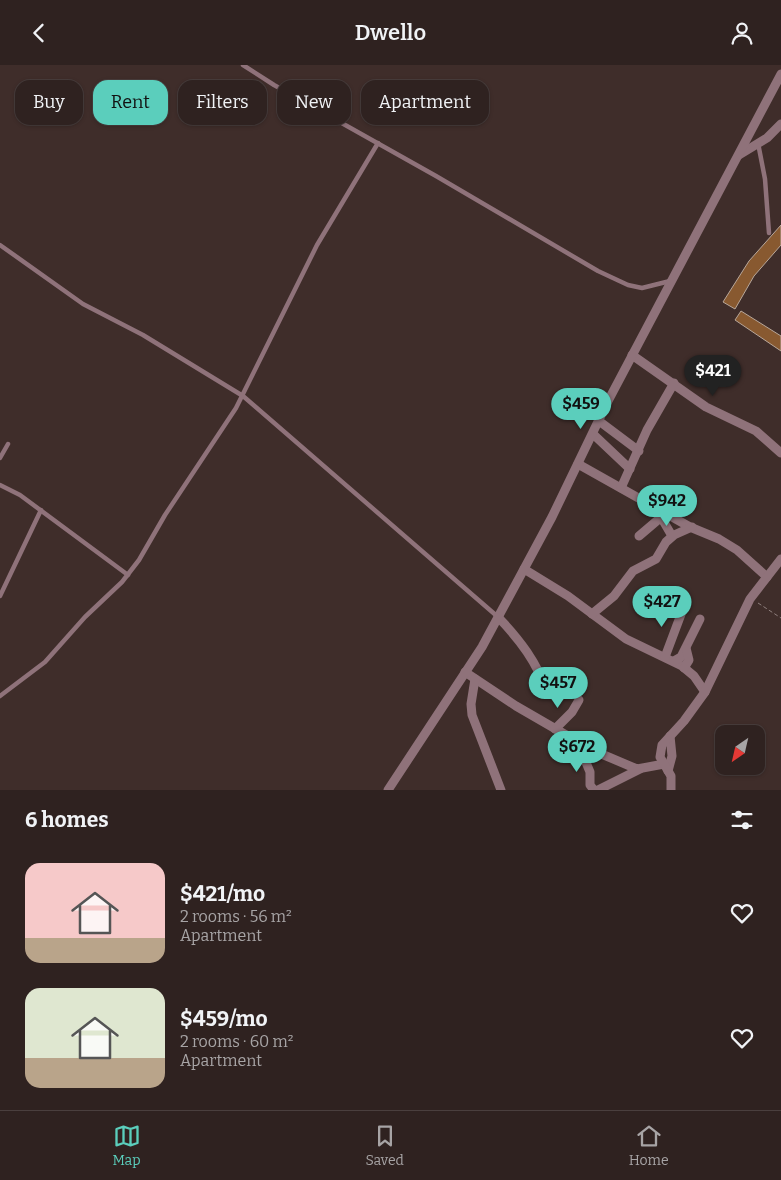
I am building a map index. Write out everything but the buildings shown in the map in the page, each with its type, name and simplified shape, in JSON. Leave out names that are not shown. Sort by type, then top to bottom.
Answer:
[{"type":"street","points":[[388,790],[465,672],[498,617],[578,464],[632,355],[781,74]]},
{"type":"street","points":[[739,155],[758,143],[781,124]]},
{"type":"street","points":[[632,355],[706,407],[756,431],[781,453]]},
{"type":"street","points":[[621,488],[647,430],[674,383]]},
{"type":"street","points":[[599,421],[639,451]]},
{"type":"street","points":[[593,434],[630,469]]},
{"type":"street","points":[[578,464],[664,515],[719,539],[737,550],[767,577]]},
{"type":"street","points":[[639,535],[664,515]]},
{"type":"street","points":[[664,515],[672,536]]},
{"type":"street","points":[[592,614],[614,596],[633,571],[656,559],[672,536],[692,527]]},
{"type":"street","points":[[671,790],[666,767],[660,753],[662,745],[705,692],[752,597],[781,559]]},
{"type":"street","points":[[524,569],[568,596],[626,639],[684,668],[702,685],[705,692]]},
{"type":"street","points":[[669,659],[683,609]]},
{"type":"street","points":[[498,617],[526,651],[540,673],[547,693]]},
{"type":"street","points":[[669,659],[681,657],[700,619]]},
{"type":"street","points":[[684,668],[689,660],[686,648]]},
{"type":"street","points":[[465,672],[592,750],[641,769]]},
{"type":"street","points":[[475,679],[471,704],[472,715],[502,790]]},
{"type":"street","points":[[555,729],[572,712],[579,701]]},
{"type":"street","points":[[576,741],[590,772],[590,785],[594,790]]},
{"type":"street","points":[[598,790],[641,769],[666,767]]},
{"type":"lane","points":[[243,65],[274,85],[378,143],[555,247],[628,285],[642,288],[673,280]]},
{"type":"lane","points":[[0,696],[45,662],[85,617],[128,575],[139,560],[165,515],[242,395],[317,245],[378,143]]},
{"type":"lane","points":[[758,143],[765,179],[769,233]]},
{"type":"lane","points":[[0,245],[83,304],[143,335],[242,395],[498,617]]},
{"type":"lane","points":[[0,458],[8,444]]},
{"type":"lane","points":[[0,485],[20,495],[128,575]]},
{"type":"lane","points":[[0,596],[41,510]]},
{"type":"path","points":[[752,597],[781,618]]}]
